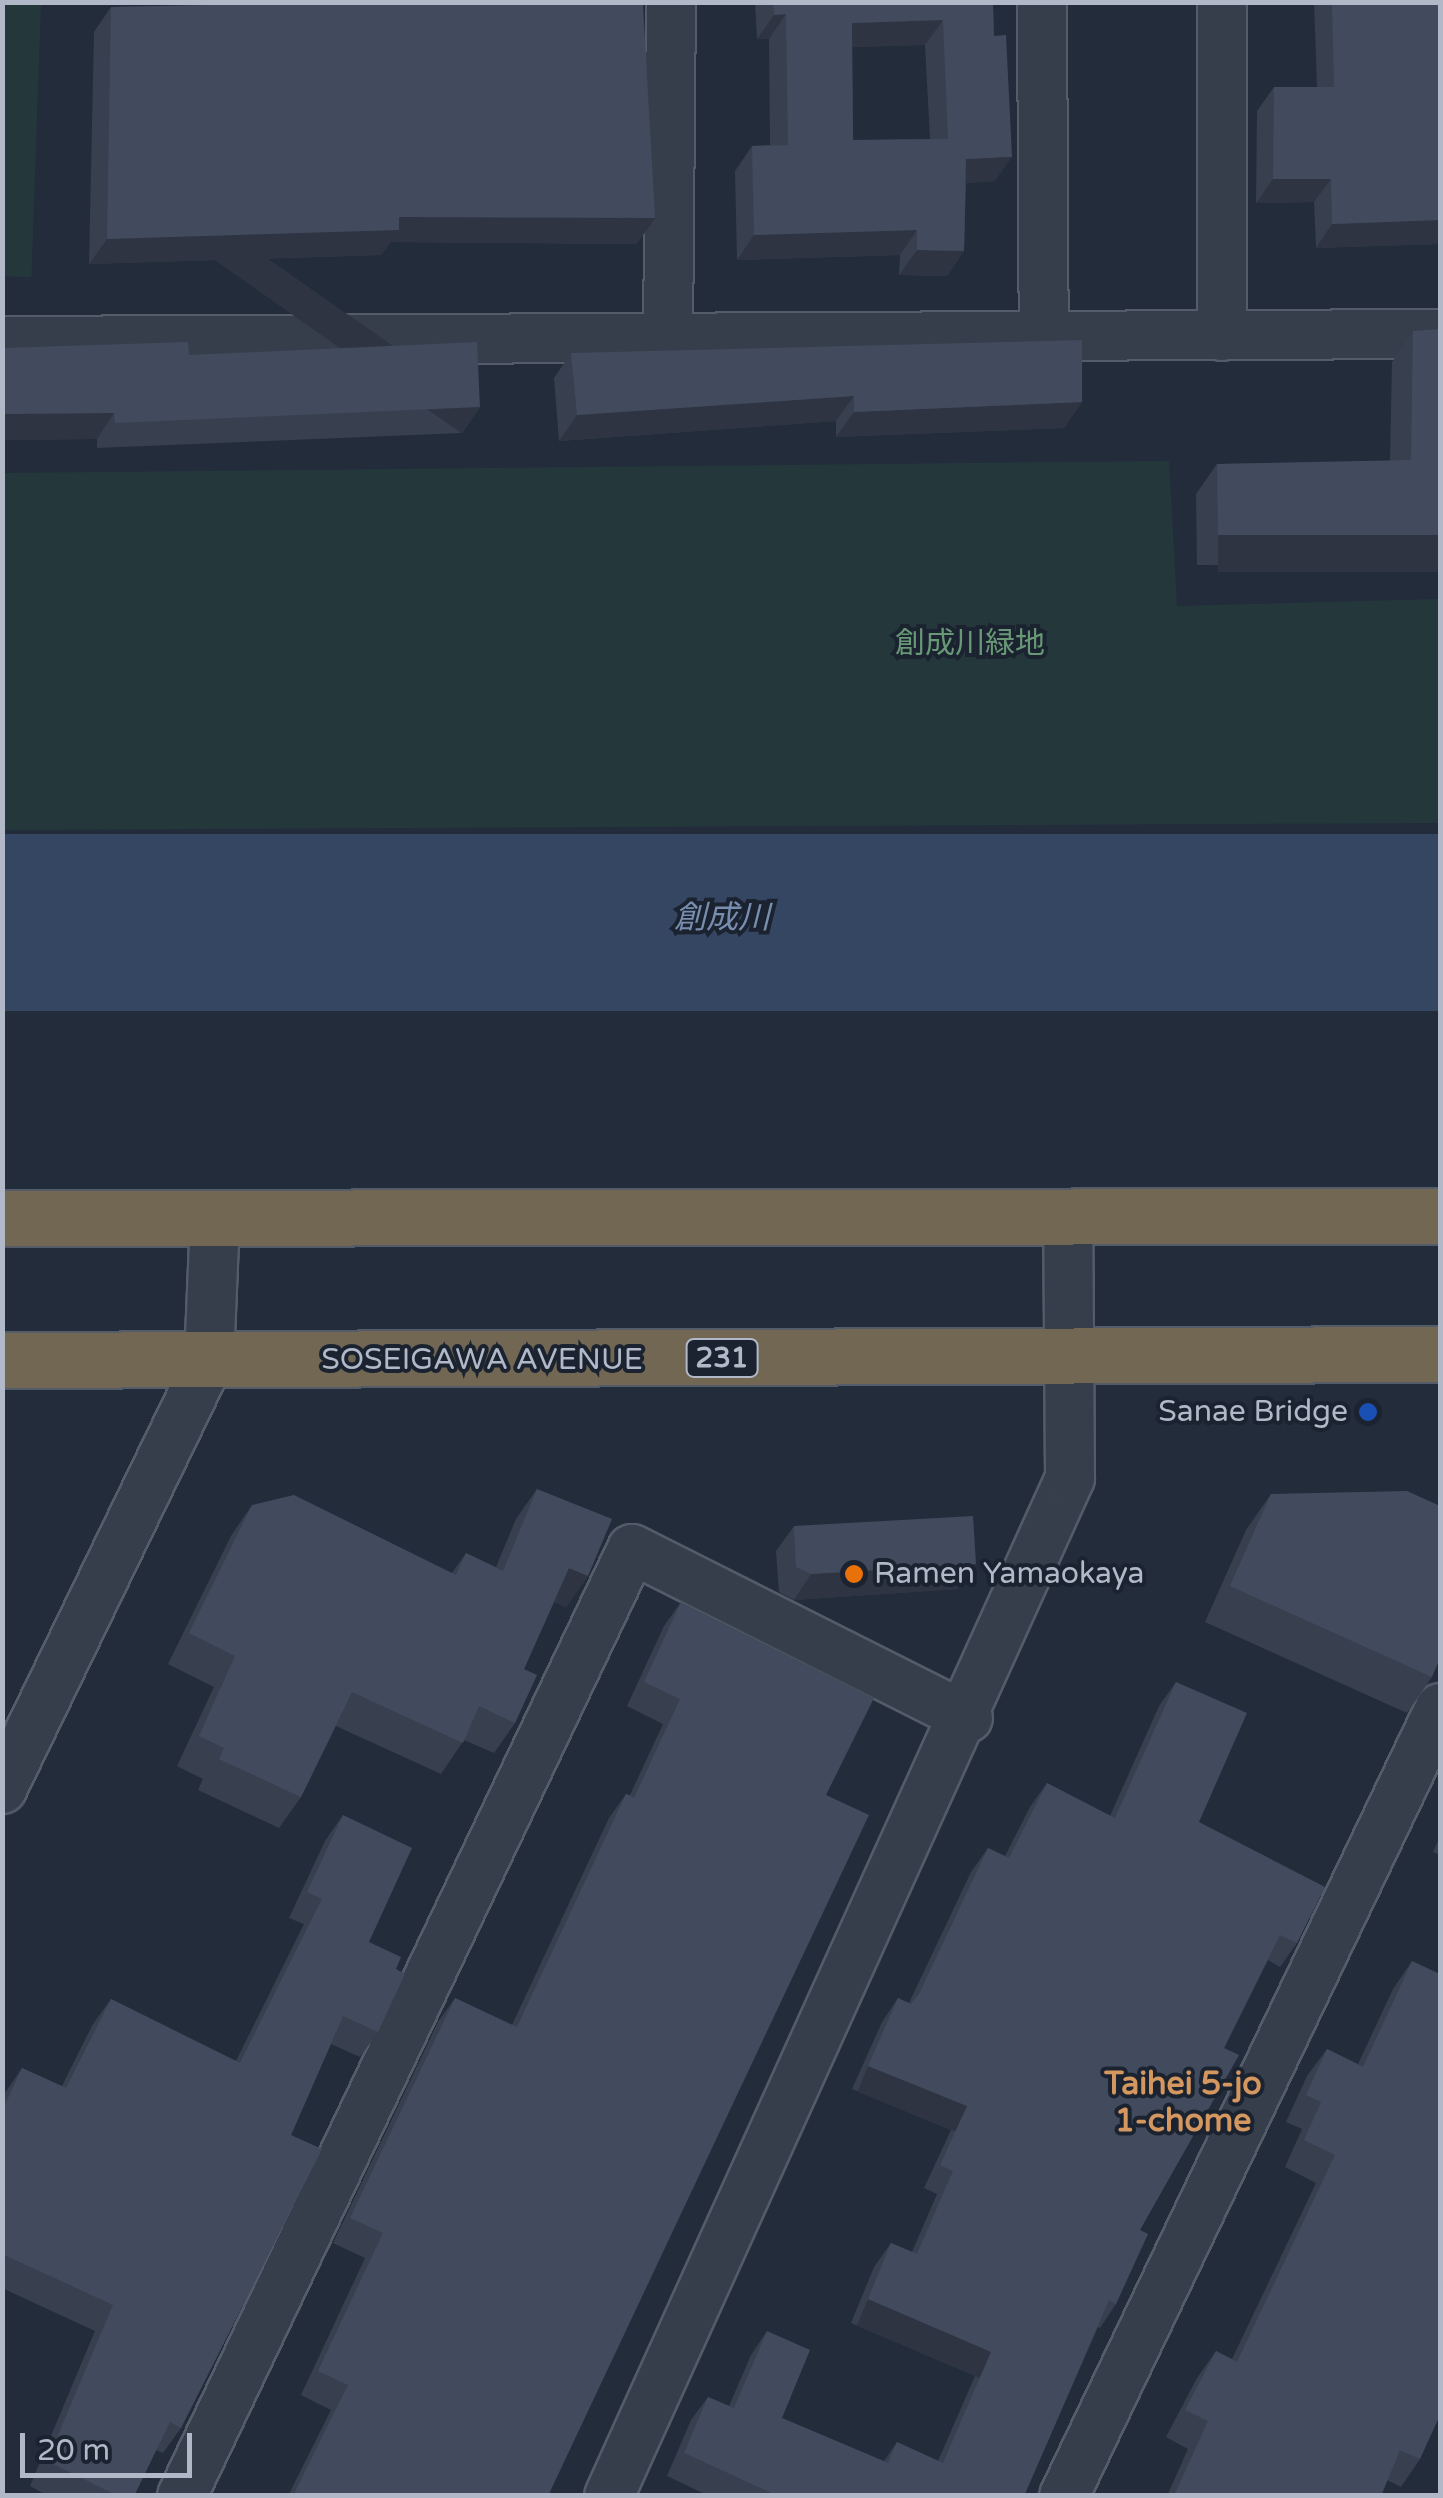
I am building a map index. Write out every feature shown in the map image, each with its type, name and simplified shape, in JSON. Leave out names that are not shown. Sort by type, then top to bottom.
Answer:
[{"type":"highway","points":[[2,1218],[1440,1216]]},
{"type":"highway","name":"SOSEIGAWA AVENUE","points":[[2,1360],[1440,1354]]},
{"type":"street","points":[[668,341],[671,2]]},
{"type":"street","points":[[1042,2],[1044,338]]},
{"type":"street","points":[[1222,2],[1222,336]]},
{"type":"street","points":[[2,341],[668,341],[1440,334]]},
{"type":"street","points":[[608,2496],[968,1718],[1070,1478],[1068,1216]]},
{"type":"street","points":[[2,1789],[209,1361],[214,1218]]},
{"type":"street","points":[[182,2496],[632,1549],[968,1718]]},
{"type":"street","points":[[1064,2496],[1440,1708]]},
{"type":"green space","points":[[3,2],[41,3],[31,277],[2,276]]},
{"type":"green space","name":"創成川緑地","points":[[1169,461],[1177,606],[1440,599],[1440,823],[3,830],[3,473]]},
{"type":"water","name":"創成川","points":[[3,834],[1440,834],[1440,1011],[3,1011]]},
{"type":"building","points":[[218,2],[643,5],[655,218],[399,217],[399,230],[107,239],[111,7]]},
{"type":"building","points":[[773,2],[993,2],[994,36],[1006,35],[1012,157],[966,159],[964,251],[917,250],[917,230],[754,235],[752,146],[788,145],[786,14],[774,15]],"holes":[[[943,20],[948,139],[853,140],[852,23]]]},
{"type":"building","points":[[1332,2],[1440,2],[1440,220],[1332,224],[1331,179],[1273,179],[1274,87],[1334,87]]},
{"type":"building","points":[[1440,329],[1440,535],[1218,535],[1217,464],[1411,460],[1413,331]]},
{"type":"building","points":[[1082,340],[1082,402],[854,412],[854,396],[577,415],[571,353]]},
{"type":"building","points":[[188,342],[189,355],[477,342],[480,407],[115,423],[114,413],[2,414],[2,348]]},
{"type":"building","points":[[537,1489],[612,1519],[588,1576],[569,1568],[524,1669],[537,1675],[515,1723],[479,1706],[463,1743],[352,1692],[301,1797],[219,1759],[224,1748],[199,1736],[235,1656],[189,1633],[252,1505],[294,1495],[456,1575],[466,1553],[503,1571]]},
{"type":"building","points":[[1407,1491],[1440,1506],[1440,1658],[1432,1677],[1230,1586],[1271,1494]]},
{"type":"building","points":[[973,1516],[976,1564],[811,1574],[796,1567],[794,1526]]},
{"type":"building","points":[[681,1602],[874,1698],[826,1795],[869,1815],[548,2496],[293,2496],[348,2385],[318,2371],[383,2233],[350,2218],[455,1998],[517,2027],[626,1794],[634,1798],[680,1699],[644,1682]]},
{"type":"building","points":[[1176,1682],[1247,1713],[1199,1822],[1325,1887],[1297,1943],[1280,1935],[1224,2048],[1239,2055],[1140,2230],[1148,2234],[1116,2304],[1109,2300],[1024,2496],[778,2496],[684,2453],[708,2397],[734,2408],[767,2331],[810,2350],[782,2418],[888,2463],[897,2442],[943,2463],[991,2352],[868,2299],[891,2243],[917,2254],[953,2171],[940,2165],[967,2106],[868,2066],[898,1998],[911,2004],[919,1994],[988,1848],[1009,1858],[1047,1783],[1115,1818]]},
{"type":"building","points":[[343,1815],[412,1848],[369,1942],[401,1957],[396,1969],[405,1974],[378,2032],[343,2016],[291,2135],[322,2149],[181,2428],[170,2422],[134,2496],[118,2496],[47,2461],[113,2305],[2,2254],[2,2111],[22,2068],[66,2088],[111,1999],[240,2063],[322,1899],[307,1892]]},
{"type":"building","points":[[1412,1961],[1440,1974],[1440,2415],[1420,2459],[1400,2450],[1381,2496],[1174,2496],[1208,2421],[1185,2410],[1216,2351],[1237,2362],[1335,2155],[1304,2140],[1321,2102],[1306,2095],[1327,2049],[1363,2067]]},
{"type":"place","name":"Sanae Bridge","points":[[1368,1412]]},
{"type":"place","name":"Ramen Yamaokaya","points":[[854,1574]]},
{"type":"district","name":"Taihei 5-jo 1-chome","points":[[1183,2104]]}]
